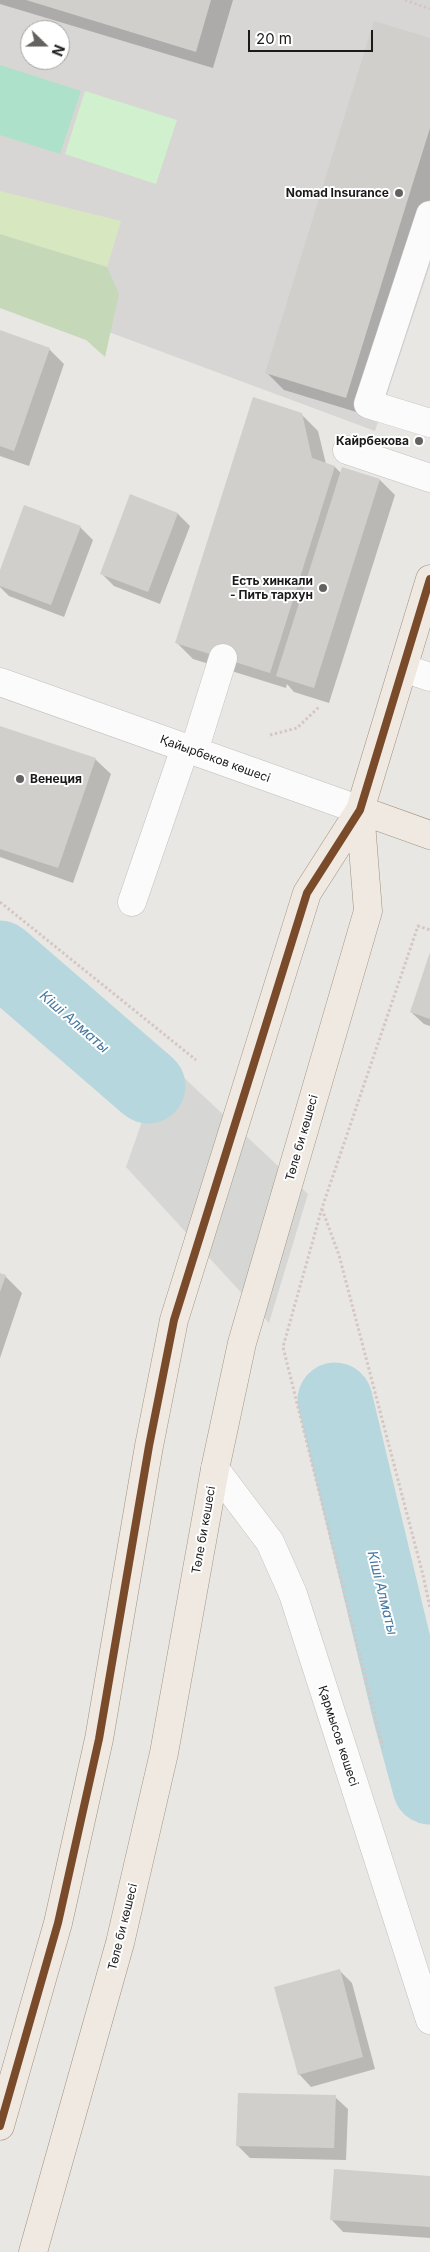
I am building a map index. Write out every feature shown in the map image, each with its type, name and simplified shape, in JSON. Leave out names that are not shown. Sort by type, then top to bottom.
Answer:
[{"type":"main road","name":"Төле би көшесі","points":[[0,2126],[58,1923],[99,1739],[149,1446],[174,1320],[307,892],[360,810],[430,579]]},
{"type":"main road","name":"Төле би көшесі","points":[[33,2252],[120,1943],[160,1772],[214,1469],[242,1343],[368,911],[360,810]]},
{"type":"main road","name":"Қайырбеков көшесі","points":[[360,810],[430,835]]},
{"type":"street","points":[[430,215],[368,404],[430,423]]},
{"type":"street","points":[[347,450],[430,478]]},
{"type":"street","points":[[132,902],[223,658]]},
{"type":"street","points":[[403,668],[430,677]]},
{"type":"street","name":"Қайырбеков көшесі","points":[[0,682],[360,810]]},
{"type":"street","name":"Қармысов көшесі","points":[[214,1469],[270,1542],[293,1594],[430,2020]]},
{"type":"path","points":[[405,0],[430,9]]},
{"type":"path","points":[[270,735],[297,728],[319,707]]},
{"type":"path","points":[[0,902],[196,1060]]},
{"type":"path","points":[[385,1756],[283,1347],[322,1208],[418,926],[430,930]]},
{"type":"path","points":[[322,1208],[339,1255],[424,1575],[430,1608]]},
{"type":"shaded area","points":[[0,0],[430,0],[430,265],[375,431],[71,318],[98,237],[0,207]]},
{"type":"green space","points":[[0,65],[81,91],[60,154],[0,135]]},
{"type":"green space","points":[[85,91],[177,120],[156,184],[65,154]]},
{"type":"green space","points":[[0,191],[121,221],[107,267],[0,234]]},
{"type":"green space","points":[[0,234],[107,267],[119,294],[105,357],[86,340],[0,308]]},
{"type":"pier","points":[[164,1059],[308,1194],[269,1323],[126,1167]]},
{"type":"building","points":[[26,0],[211,0],[196,52]]},
{"type":"building","points":[[374,21],[430,38],[430,128],[346,398],[265,373]]},
{"type":"building","points":[[0,330],[50,348],[14,451],[0,446]]},
{"type":"building","points":[[253,397],[302,413],[312,458],[335,466],[270,673],[175,643]]},
{"type":"building","points":[[342,467],[380,479],[314,688],[276,676]]},
{"type":"building","points":[[130,494],[178,513],[148,592],[100,574]]},
{"type":"building","points":[[24,505],[81,526],[51,605],[0,586],[0,570]]},
{"type":"building","points":[[0,726],[96,758],[58,868],[0,849]]},
{"type":"building","points":[[430,952],[430,1019],[410,1012]]},
{"type":"building","points":[[0,1273],[6,1275],[0,1292]]},
{"type":"building","points":[[340,1969],[363,2057],[298,2075],[274,1987]]},
{"type":"building","points":[[238,2093],[336,2095],[334,2148],[236,2146]]},
{"type":"building","points":[[334,2169],[430,2176],[430,2227],[330,2220]]},
{"type":"waterway","name":"Кіші Алматы","points":[[0,958],[148,1086]]},
{"type":"waterway","name":"Кіші Алматы","points":[[335,1400],[410,1713],[430,1787]]},
{"type":"transit line","points":[[0,2126],[58,1923],[99,1739],[149,1446],[174,1320],[307,893],[360,810],[430,579]]},
{"type":"place","name":"Nomad Insurance","points":[[399,193]]},
{"type":"place","name":"Кайрбекова","points":[[419,441]]},
{"type":"place","name":"Есть хинкали - Пить тархун","points":[[323,588]]},
{"type":"place","name":"Венеция","points":[[20,779]]}]
